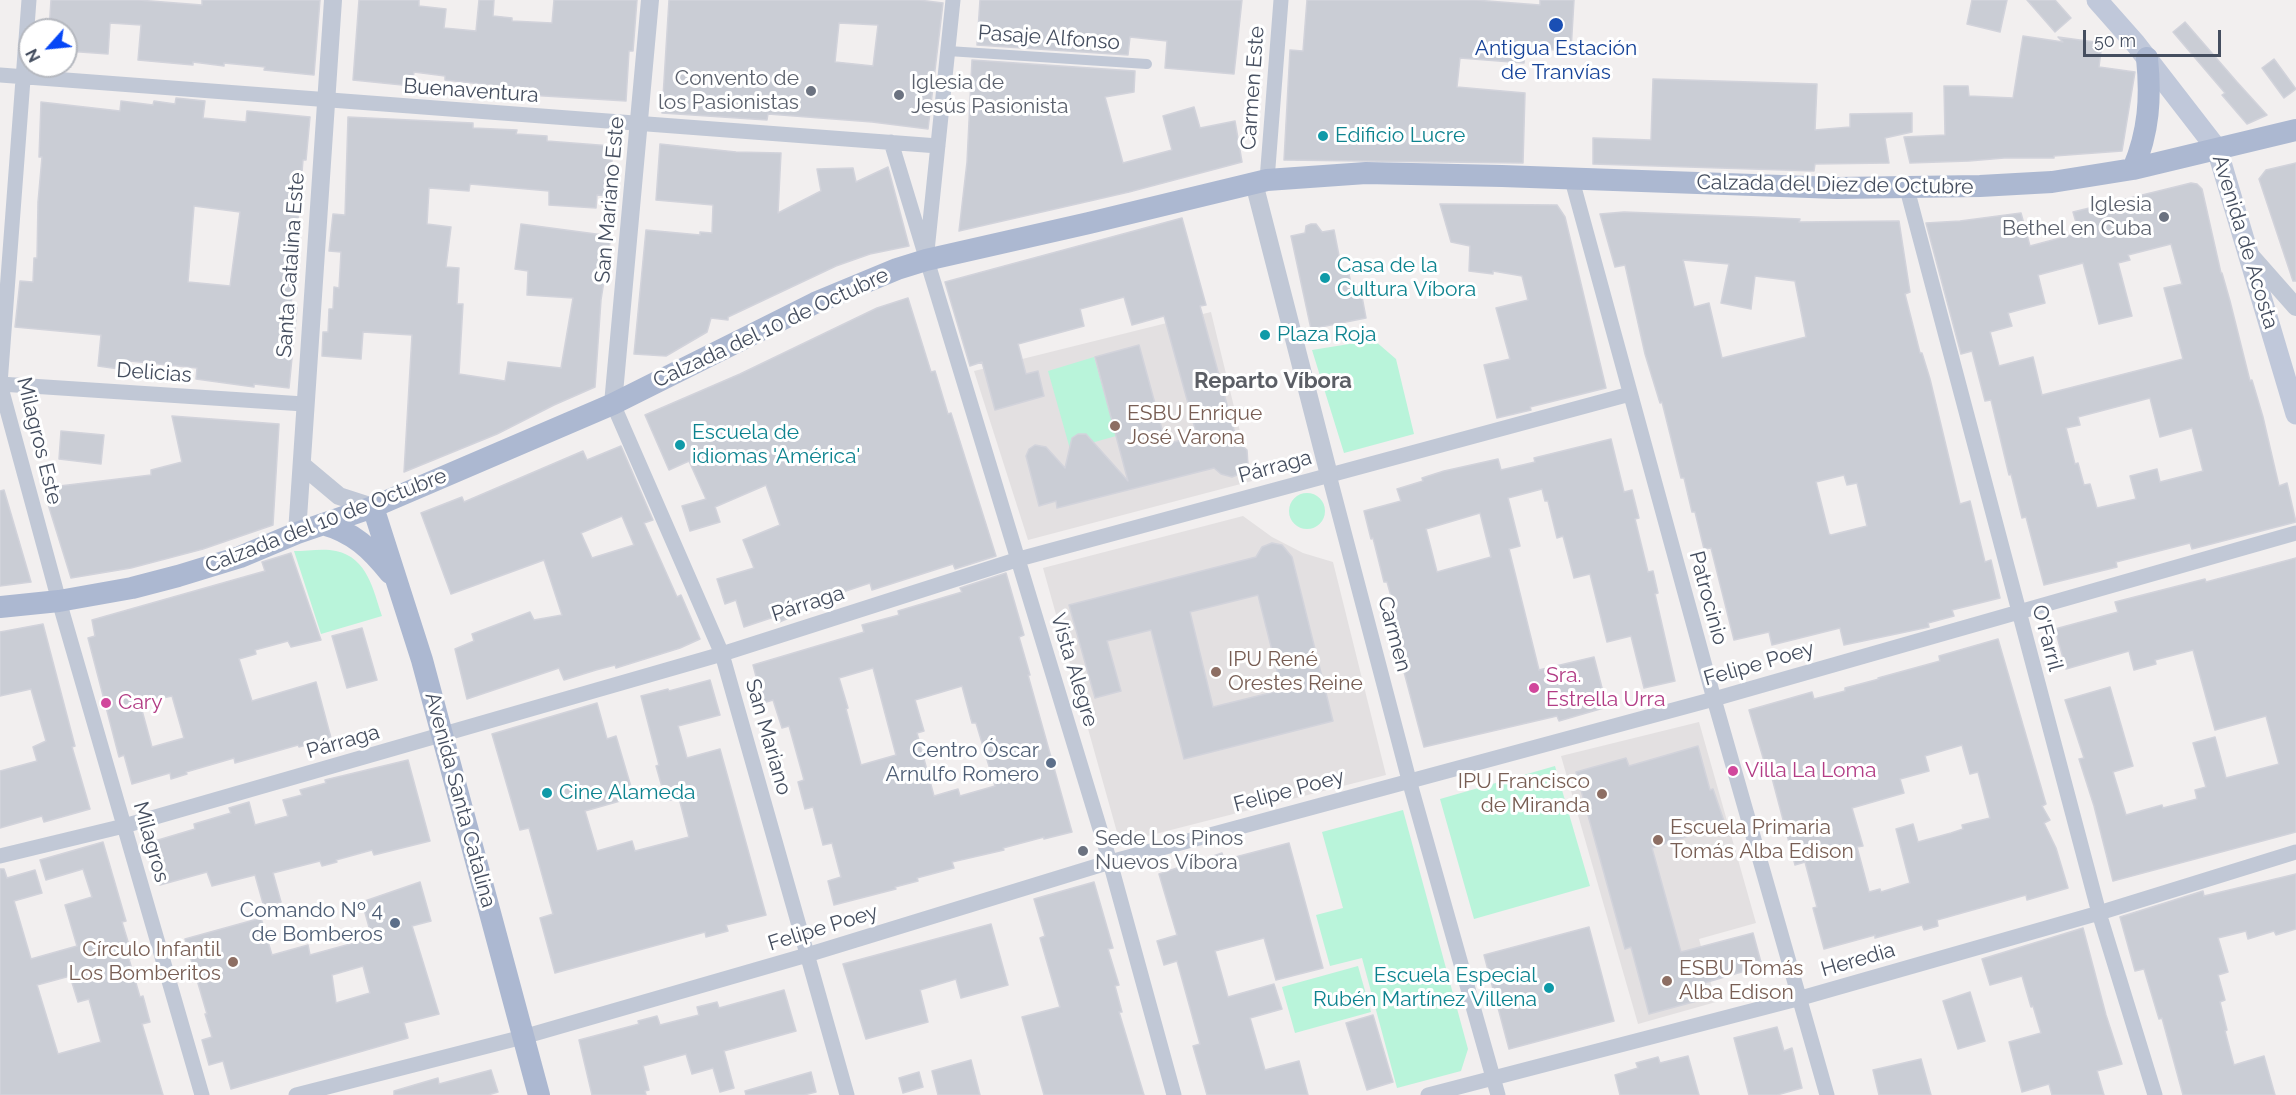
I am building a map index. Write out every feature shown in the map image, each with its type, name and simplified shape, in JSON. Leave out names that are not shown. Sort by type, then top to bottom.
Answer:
[{"type":"main road","name":"Avenida de Acosta","points":[[2097,0],[2147,58],[2217,149],[2296,414]]},
{"type":"main road","points":[[2133,169],[2141,150],[2149,118],[2150,87],[2147,58]]},
{"type":"main road","points":[[2133,169],[2296,130]]},
{"type":"main road","name":"Calzada del Diez de Octubre","points":[[1572,180],[1908,189],[2052,182],[2133,169]]},
{"type":"main road","name":"Calzada del 10 de Octubre","points":[[0,607],[58,601],[132,588],[240,557],[297,533],[373,507],[613,404],[815,303],[897,269],[926,260],[1089,224],[1261,181],[1366,173],[1572,180]]},
{"type":"main road","name":"Avenida Santa Catalina","points":[[373,507],[443,735],[539,1095]]},
{"type":"main road","points":[[323,524],[338,528],[362,542],[397,582]]},
{"type":"street","name":"Milagros Este","points":[[28,18],[29,0]]},
{"type":"street","name":"Santa Catalina Este","points":[[297,533],[324,101],[333,0]]},
{"type":"street","name":"San Mariano Este","points":[[613,404],[650,0]]},
{"type":"street","points":[[926,260],[953,0]]},
{"type":"street","name":"Carmen Este","points":[[1261,181],[1281,0]]},
{"type":"street","name":"Pasaje Alfonso","points":[[948,51],[1147,64]]},
{"type":"street","name":"Buenaventura","points":[[0,75],[18,77]]},
{"type":"street","name":"Milagros Este","points":[[24,78],[0,384],[58,601]]},
{"type":"street","name":"Buenaventura","points":[[24,78],[938,147]]},
{"type":"street","name":"Vista Alegre","points":[[891,142],[1110,862],[1174,1095]]},
{"type":"street","name":"Patrocinio","points":[[1572,180],[1714,699],[1827,1095]]},
{"type":"street","name":"Carmen","points":[[1261,181],[1329,475],[1409,780],[1498,1095]]},
{"type":"street","name":"O'Farril","points":[[1908,189],[2099,913],[2155,1095]]},
{"type":"street","points":[[2250,255],[2296,307]]},
{"type":"street","name":"Delicias","points":[[0,384],[304,404]]},
{"type":"street","name":"Párraga","points":[[0,856],[124,826],[722,654],[1019,559],[1630,394]]},
{"type":"street","name":"San Mariano","points":[[613,404],[722,654],[847,1095]]},
{"type":"street","points":[[302,465],[339,496],[373,507]]},
{"type":"street","name":"Felipe Poey","points":[[296,1095],[523,1037],[807,955],[1110,862],[1714,699],[2296,532]]},
{"type":"street","name":"Milagros","points":[[58,601],[202,1095]]},
{"type":"street","name":"Heredia","points":[[1428,1095],[1801,998],[2099,913],[2296,852]]},
{"type":"shaded area","name":"ESBU Enrique José Varona","points":[[1211,312],[1252,481],[1028,540],[974,371]]},
{"type":"shaded area","name":"IPU René Orestes Reine","points":[[1243,516],[1272,537],[1303,553],[1333,562],[1386,775],[1120,843],[1043,568]]},
{"type":"shaded area","name":"Escuela Primaria Tomás Alba Edison","points":[[1699,722],[1756,923],[1699,939],[1716,1002],[1638,1024],[1561,756]]},
{"type":"green space","points":[[1374,340],[1396,359],[1414,434],[1344,453],[1312,350]]},
{"type":"green space","points":[[1094,357],[1116,436],[1070,449],[1048,371]]},
{"type":"green space","points":[[1307,493],[1320,498],[1325,511],[1320,524],[1307,529],[1294,524],[1289,511],[1294,498]]},
{"type":"green space","points":[[331,550],[355,560],[368,576],[382,616],[321,634],[294,551]]},
{"type":"green space","points":[[1555,766],[1590,886],[1474,919],[1440,799]]},
{"type":"green space","points":[[1403,810],[1468,1049],[1461,1071],[1397,1088],[1362,958],[1330,966],[1316,915],[1343,908],[1322,832]]},
{"type":"green space","points":[[1358,966],[1371,1012],[1295,1033],[1282,987]]},
{"type":"building","points":[[51,0],[138,0],[202,5],[202,0],[320,0],[314,75],[224,63],[224,66],[193,62],[193,65],[138,60],[141,25],[110,23],[108,54],[78,52],[78,18],[50,18]]},
{"type":"building","points":[[359,0],[419,0],[419,6],[446,9],[444,28],[476,31],[479,0],[494,0],[493,16],[512,18],[512,21],[552,23],[554,0],[637,0],[633,51],[629,51],[626,101],[528,95],[528,89],[445,80],[445,76],[414,72],[412,86],[353,80]]},
{"type":"building","points":[[669,0],[919,0],[943,3],[928,129],[768,114],[767,120],[662,113]],"holes":[[[839,23],[878,25],[873,66],[835,62]]]},
{"type":"building","points":[[980,0],[1242,0],[1234,74],[1165,68],[1167,41],[1130,37],[1128,55],[977,45]]},
{"type":"building","points":[[1307,0],[1475,0],[1540,5],[1540,0],[1574,0],[1571,51],[1525,48],[1524,63],[1460,58],[1457,87],[1525,93],[1523,163],[1284,160],[1290,50],[1303,51]]},
{"type":"building","points":[[1972,0],[2007,0],[2000,32],[1967,24]]},
{"type":"building","points":[[2027,0],[2055,0],[2071,18],[2055,32]]},
{"type":"building","points":[[2185,22],[2267,115],[2247,124],[2222,95],[2225,93],[2173,32]]},
{"type":"building","points":[[2023,36],[2063,42],[2058,37],[2102,43],[2099,67],[2135,72],[2122,151],[2054,156],[2054,158],[1910,163],[1904,137],[1945,135],[1944,86],[1968,86],[1969,96],[2013,98]]},
{"type":"building","points":[[2274,59],[2296,89],[2284,98],[2262,68]]},
{"type":"building","points":[[972,60],[1135,71],[1134,92],[1105,97],[1123,163],[1172,150],[1163,116],[1194,107],[1200,128],[1235,121],[1242,162],[1129,192],[959,231],[967,162]]},
{"type":"building","points":[[1653,79],[1817,84],[1815,130],[1850,127],[1850,114],[1912,113],[1912,132],[1885,138],[1889,163],[1815,164],[1814,171],[1593,164],[1593,138],[1651,140]]},
{"type":"building","points":[[176,98],[205,101],[203,118],[246,122],[247,111],[310,117],[306,160],[303,160],[291,307],[297,308],[289,388],[254,384],[254,387],[196,379],[197,368],[120,360],[119,369],[98,366],[101,335],[15,327],[20,281],[33,282],[34,258],[37,258],[42,157],[39,157],[41,102],[120,111],[121,101],[153,105],[154,101],[175,104]],"holes":[[[194,206],[240,212],[230,286],[188,282]]]},
{"type":"building","points":[[348,117],[473,123],[473,128],[517,130],[516,134],[547,136],[547,141],[612,146],[612,196],[597,195],[596,208],[549,205],[549,191],[470,184],[469,191],[429,188],[427,224],[451,227],[446,267],[459,268],[457,304],[463,304],[459,374],[505,381],[508,362],[561,368],[573,298],[527,295],[528,271],[515,269],[521,224],[611,236],[601,300],[595,387],[497,434],[404,472],[412,335],[363,332],[361,359],[322,356],[323,332],[328,332],[329,309],[333,309],[334,287],[339,288],[341,252],[329,251],[333,214],[345,215]]},
{"type":"building","points":[[660,144],[736,152],[781,153],[778,213],[821,191],[817,169],[853,168],[856,182],[888,167],[909,246],[870,254],[836,266],[728,317],[728,320],[711,318],[707,332],[666,356],[634,354],[646,230],[700,235],[700,232],[712,233],[713,205],[656,200]]},
{"type":"building","points":[[2296,163],[2296,281],[2293,281],[2259,179],[2266,170]]},
{"type":"building","points":[[2191,183],[2197,184],[2202,189],[2221,273],[2250,381],[2252,380],[2263,417],[2279,486],[2287,483],[2296,522],[2192,549],[2190,543],[2116,562],[2117,567],[2044,585],[2026,517],[2022,518],[2011,474],[2009,475],[1991,400],[1985,401],[1972,351],[1961,354],[1926,223],[2021,213],[2030,246],[2079,233],[2073,212]],"holes":[[[2171,244],[2182,284],[2164,288],[2183,359],[2042,395],[2033,357],[1999,366],[1990,332],[2012,326],[2008,313],[2045,303],[2038,275],[2083,263],[2099,324],[2132,316],[2118,263],[2130,260],[2128,255]],[[2150,398],[2160,437],[2192,428],[2203,471],[2160,482],[2157,469],[2130,476],[2136,499],[2097,508],[2090,484],[2084,485],[2078,463],[2075,464],[2066,428],[2080,425],[2078,417]]]},
{"type":"building","points":[[1440,204],[1557,205],[1565,217],[1606,388],[1530,407],[1531,410],[1497,418],[1484,365],[1510,359],[1496,308],[1528,300],[1522,276],[1493,271],[1493,274],[1469,271],[1470,246],[1451,242]]},
{"type":"building","points":[[1624,212],[1756,217],[1800,219],[1799,222],[1899,221],[1910,292],[1905,294],[1920,353],[1922,353],[1930,379],[1960,504],[1970,501],[1985,562],[1991,560],[2000,598],[1952,610],[1954,616],[1928,623],[1929,627],[1844,645],[1840,628],[1772,645],[1769,632],[1734,640],[1711,548],[1704,549],[1684,478],[1681,478],[1662,402],[1660,403],[1645,354],[1625,265],[1615,267],[1600,214]],"holes":[[[1683,260],[1729,264],[1721,303],[1751,309],[1755,276],[1795,281],[1806,337],[1722,358],[1709,303],[1694,307]],[[1844,475],[1847,485],[1857,483],[1867,526],[1831,535],[1816,482]]]},
{"type":"building","points":[[1182,218],[1206,305],[1200,306],[1237,441],[1247,450],[1248,465],[1242,473],[1232,477],[1221,474],[1214,468],[1057,508],[1056,501],[1039,506],[1026,456],[1029,449],[1035,445],[1046,447],[1065,468],[1072,438],[1078,434],[1086,434],[1128,481],[1095,357],[1139,345],[1166,444],[1197,436],[1164,316],[1132,325],[1124,297],[1080,309],[1084,326],[1018,344],[1026,374],[1038,371],[1044,396],[995,410],[982,362],[970,366],[945,282]]},
{"type":"building","name":"Casa de la Cultura Víbora","points":[[1316,224],[1322,232],[1334,230],[1342,271],[1348,270],[1352,288],[1360,286],[1366,318],[1311,329],[1291,236],[1305,233],[1306,226]]},
{"type":"building","points":[[908,298],[931,372],[935,371],[948,414],[951,413],[996,556],[955,569],[953,564],[872,590],[870,583],[801,606],[803,612],[777,623],[774,617],[744,627],[736,600],[725,604],[717,579],[754,568],[743,540],[780,525],[766,485],[715,507],[720,522],[690,531],[682,506],[706,499],[689,461],[669,470],[645,415],[740,374],[877,308]]},
{"type":"building","points":[[172,416],[279,424],[273,525],[203,549],[131,568],[71,578],[43,488],[151,475],[151,470],[182,462]]},
{"type":"building","points":[[61,431],[104,435],[101,464],[59,459]]},
{"type":"building","points":[[1611,439],[1624,492],[1632,490],[1639,518],[1635,519],[1648,572],[1653,571],[1658,593],[1655,594],[1675,681],[1644,688],[1631,636],[1607,642],[1590,574],[1574,578],[1563,536],[1557,538],[1548,501],[1545,501],[1542,489],[1508,498],[1520,546],[1509,549],[1539,670],[1594,657],[1607,707],[1559,721],[1557,716],[1424,747],[1391,623],[1398,621],[1387,582],[1384,582],[1364,511],[1401,501],[1397,489],[1423,481],[1422,478],[1444,471],[1498,459],[1501,470],[1535,462],[1534,458]],"holes":[[[1480,513],[1491,557],[1437,572],[1426,529]]]},
{"type":"building","points":[[621,446],[653,520],[644,523],[677,597],[681,595],[700,639],[680,648],[616,668],[615,665],[564,680],[559,668],[467,699],[455,649],[474,641],[472,634],[530,612],[534,620],[562,615],[544,560],[451,594],[421,513],[462,497],[464,502],[583,451],[587,460]],"holes":[[[622,516],[634,545],[592,558],[581,533]]]},
{"type":"building","points":[[4,490],[31,582],[0,586],[0,491]]},
{"type":"building","points":[[1272,543],[1282,545],[1292,557],[1333,721],[1184,759],[1151,630],[1107,641],[1121,691],[1095,698],[1069,605],[1256,557],[1262,547]],"holes":[[[1258,595],[1282,690],[1213,707],[1190,612]]]},
{"type":"building","points":[[291,553],[321,640],[291,647],[288,641],[255,650],[256,654],[239,659],[252,701],[316,682],[331,738],[235,763],[234,758],[186,772],[187,774],[171,779],[170,773],[132,784],[124,755],[119,757],[88,638],[95,636],[92,620],[265,571],[262,562]],"holes":[[[172,696],[184,738],[152,747],[140,703]]]},
{"type":"building","points":[[2296,558],[2296,832],[2113,881],[2094,806],[2079,759],[2084,758],[2065,700],[2110,687],[2133,766],[2113,772],[2126,815],[2162,805],[2163,808],[2197,799],[2195,790],[2206,787],[2193,743],[2215,737],[2226,778],[2279,764],[2266,716],[2215,730],[2193,650],[2155,660],[2156,664],[2134,670],[2129,651],[2066,669],[2055,629],[2118,612],[2115,602],[2205,579],[2206,582]]},
{"type":"building","points":[[1006,573],[1024,635],[1019,637],[1030,675],[1028,675],[1072,832],[1044,839],[1044,837],[1003,848],[1004,850],[952,862],[954,868],[917,878],[918,881],[895,887],[896,889],[834,905],[828,881],[841,877],[832,843],[823,845],[813,807],[805,809],[798,782],[804,780],[789,726],[782,728],[773,700],[763,703],[753,665],[864,632],[862,625],[899,615],[898,611],[962,592],[960,588]],"holes":[[[873,668],[896,755],[861,765],[839,678]],[[962,686],[972,723],[976,723],[995,786],[960,796],[958,789],[934,796],[917,733],[924,731],[915,700]]]},
{"type":"building","points":[[43,624],[75,746],[72,747],[90,809],[44,822],[42,816],[0,828],[0,771],[37,761],[33,747],[46,741],[31,689],[0,696],[0,632]]},
{"type":"building","points":[[362,628],[377,680],[347,688],[332,636]]},
{"type":"building","points":[[1998,639],[2046,804],[2042,806],[2050,820],[2044,823],[2056,848],[2068,888],[2027,900],[2026,895],[1937,920],[1938,926],[1924,930],[1922,925],[1824,949],[1813,908],[1817,907],[1805,862],[1795,865],[1772,778],[1769,778],[1749,710],[1812,692],[1814,699],[1845,691],[1845,688],[1940,661],[1939,656]],"holes":[[[1962,745],[1970,774],[1978,772],[1990,818],[1962,825],[1963,829],[1918,842],[1913,824],[1896,829],[1910,883],[1881,892],[1880,889],[1869,892],[1857,847],[1863,846],[1852,808],[1904,793],[1900,779],[1929,771],[1925,756]]]},
{"type":"building","points":[[710,680],[720,715],[678,726],[687,758],[720,749],[766,915],[726,925],[728,931],[706,937],[705,932],[555,973],[540,918],[553,914],[529,828],[520,830],[492,734],[597,703],[607,739],[616,736],[634,797],[585,811],[597,851],[632,841],[635,851],[689,837],[679,798],[666,801],[641,696]]},
{"type":"building","points":[[1698,746],[1710,790],[1713,789],[1725,824],[1652,848],[1681,952],[1753,933],[1762,966],[1704,983],[1708,998],[1649,1014],[1631,947],[1625,949],[1576,772],[1626,758],[1629,766]]},
{"type":"building","points":[[408,760],[430,841],[374,855],[372,850],[322,866],[320,861],[273,873],[281,902],[264,907],[255,875],[212,886],[207,872],[160,885],[148,843],[195,829],[194,824],[231,813],[229,808],[249,802],[255,825],[288,816],[283,800],[302,795],[300,790],[326,783],[325,780]]},
{"type":"building","points":[[103,842],[126,921],[122,922],[133,958],[129,959],[150,1022],[142,1024],[163,1095],[0,1095],[0,869],[4,869],[7,878],[35,870],[42,893],[14,901],[31,959],[77,946],[65,905],[92,897],[83,869],[46,880],[40,860]],"holes":[[[70,976],[78,1002],[89,999],[101,1042],[58,1054],[37,985]]]},
{"type":"building","points":[[1289,843],[1323,968],[1276,980],[1264,938],[1215,951],[1228,997],[1274,984],[1282,1009],[1250,1018],[1265,1070],[1299,1061],[1308,1095],[1207,1095],[1193,1046],[1200,1044],[1177,961],[1164,965],[1157,941],[1177,935],[1159,874],[1222,853],[1224,860]]},
{"type":"building","points":[[2296,874],[2296,929],[2276,935],[2274,931],[2248,939],[2246,931],[2218,938],[2228,972],[2218,975],[2225,1000],[2220,1002],[2234,1065],[2264,1056],[2275,1095],[2183,1095],[2162,1018],[2159,1019],[2144,969],[2135,971],[2120,917],[2203,891],[2204,896]]},
{"type":"building","points":[[420,882],[431,921],[412,926],[439,1014],[404,1023],[408,1038],[231,1089],[223,1061],[209,1065],[202,1040],[212,1037],[185,939],[261,918],[272,955],[308,945],[310,955],[372,938],[362,902]],"holes":[[[363,966],[370,993],[336,1003],[332,975]]]},
{"type":"building","points":[[1094,882],[1113,948],[1108,949],[1119,985],[1115,986],[1122,1012],[1119,1012],[1144,1095],[1044,1095],[1022,1017],[1060,1007],[1040,938],[1045,936],[1034,899]]},
{"type":"building","points":[[991,924],[1008,985],[961,998],[956,979],[920,990],[928,1022],[866,1039],[843,964]]},
{"type":"building","name":"Escuela Especial Rubén Martínez Villena","points":[[1589,927],[1614,1021],[1509,1049],[1484,955]]},
{"type":"building","points":[[2083,928],[2106,1015],[2122,1064],[2097,1071],[2104,1095],[2052,1095],[2049,1084],[2022,1092],[2009,1042],[2041,1033],[2033,1006],[2031,1007],[2022,976],[1990,985],[1982,959]]},
{"type":"building","points":[[784,990],[796,1031],[724,1051],[734,1088],[720,1092],[713,1068],[692,1074],[686,1054],[643,1066],[649,1090],[645,1091],[646,1095],[592,1095],[579,1040],[639,1024],[638,1021],[657,1016],[660,1025],[699,1015],[697,1007],[717,1002],[719,1008]]},
{"type":"building","points":[[1970,992],[1985,1041],[1958,1049],[1943,1001]]},
{"type":"building","points":[[1373,1015],[1393,1082],[1367,1090],[1346,1023]]},
{"type":"building","points":[[1777,1027],[1784,1051],[1792,1048],[1802,1088],[1777,1095],[1749,1095],[1734,1038]]},
{"type":"building","points":[[1688,1056],[1699,1095],[1620,1095],[1615,1075],[1638,1068],[1636,1063],[1658,1057],[1660,1063]]},
{"type":"building","points":[[1921,1059],[1931,1095],[1879,1095],[1873,1070]]},
{"type":"building","points":[[971,1060],[980,1095],[938,1095],[932,1071]]},
{"type":"building","points":[[491,1070],[498,1092],[488,1095],[394,1095],[394,1091],[438,1078],[439,1084]]},
{"type":"building","points":[[811,1072],[816,1092],[804,1095],[746,1095],[745,1091]]},
{"type":"building","points":[[919,1072],[923,1087],[903,1093],[899,1078]]},
{"type":"place","name":"Antigua Estación de Tranvías","points":[[1556,25]]},
{"type":"place","name":"Convento de los Pasionistas","points":[[811,91]]},
{"type":"place","name":"Iglesia de Jesús Pasionista","points":[[899,95]]},
{"type":"place","name":"Edificio Lucre","points":[[1323,136]]},
{"type":"place","name":"Iglesia Bethel en Cuba","points":[[2164,217]]},
{"type":"place","name":"Casa de la Cultura Víbora","points":[[1325,278]]},
{"type":"place","name":"Plaza Roja","points":[[1265,335]]},
{"type":"place","name":"ESBU Enrique José Varona","points":[[1115,426]]},
{"type":"place","name":"Escuela de idiomas 'América'","points":[[680,445]]},
{"type":"place","name":"IPU René Orestes Reine","points":[[1216,672]]},
{"type":"place","name":"Sra. Estrella Urra","points":[[1534,688]]},
{"type":"place","name":"Cary","points":[[106,703]]},
{"type":"place","name":"Centro Óscar Arnulfo Romero","points":[[1051,763]]},
{"type":"place","name":"Villa La Loma","points":[[1733,771]]},
{"type":"place","name":"Cine Alameda","points":[[547,793]]},
{"type":"place","name":"IPU Francisco de Miranda","points":[[1602,794]]},
{"type":"place","name":"Escuela Primaria Tomás Alba Edison","points":[[1658,840]]},
{"type":"place","name":"Sede Los Pinos Nuevos Víbora","points":[[1083,851]]},
{"type":"place","name":"Comando Nº 4 de Bomberos","points":[[395,923]]},
{"type":"place","name":"Círculo Infantil Los Bomberitos","points":[[233,962]]},
{"type":"place","name":"ESBU Tomás Alba Edison","points":[[1667,981]]},
{"type":"place","name":"Escuela Especial Rubén Martínez Villena","points":[[1549,988]]},
{"type":"district","name":"Reparto Víbora","points":[[1273,381]]}]
